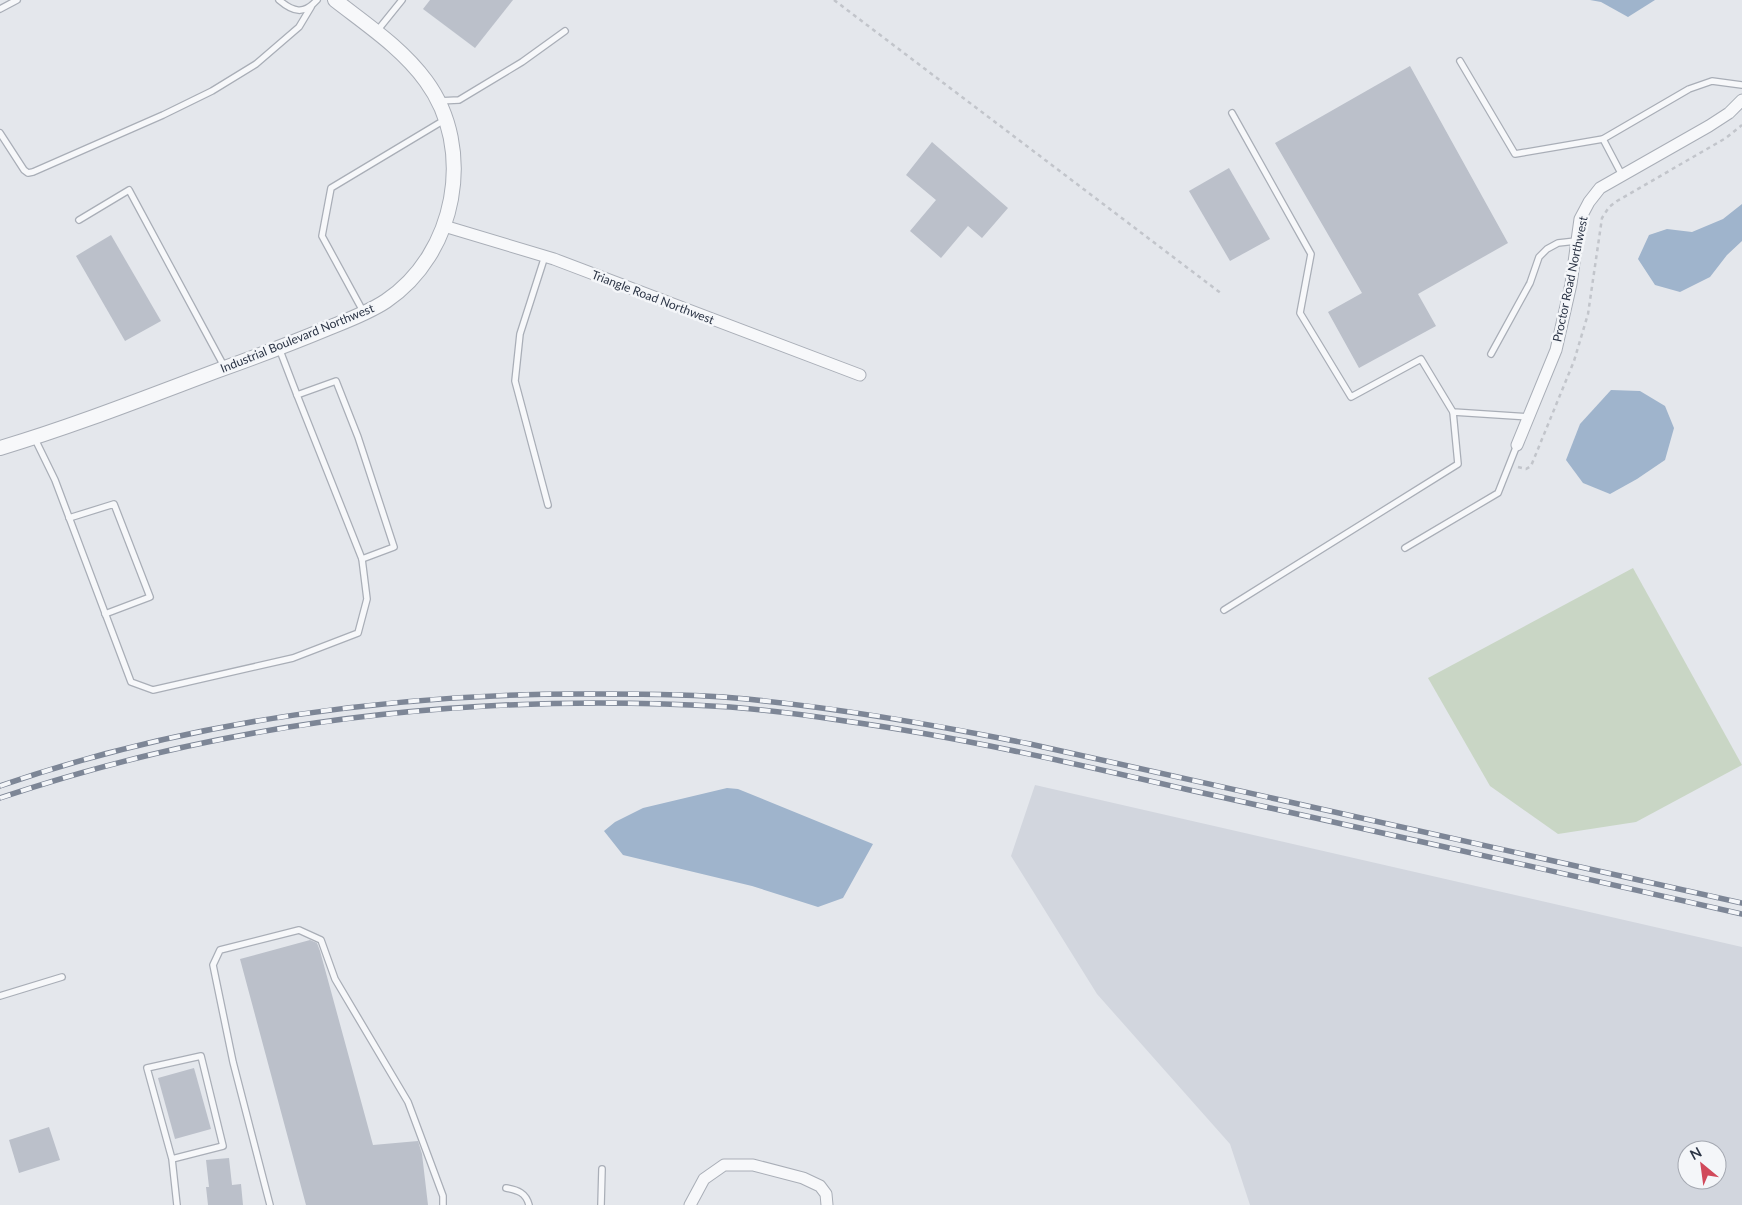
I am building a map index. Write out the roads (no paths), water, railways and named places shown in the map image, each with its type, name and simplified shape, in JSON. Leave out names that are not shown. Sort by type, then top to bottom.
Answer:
[{"type":"street","name":"Industrial Boulevard Northwest","points":[[0,448],[279,348],[364,313],[386,301],[404,287],[420,270],[433,251],[444,226],[453,188],[452,144],[446,119],[427,82],[413,65],[398,50],[335,0]]},
{"type":"street","name":"Proctor Road Northwest","points":[[1517,445],[1556,350],[1571,284],[1580,220],[1588,202],[1600,188],[1623,177],[1709,126],[1729,113],[1742,100]]},
{"type":"street","name":"Triangle Road Northwest","points":[[444,226],[545,256],[860,375]]},
{"type":"street","points":[[690,1205],[704,1179],[724,1165],[753,1166],[803,1178],[820,1186],[826,1194],[827,1205]]},
{"type":"lane","points":[[0,9],[17,0]]},
{"type":"lane","points":[[279,0],[299,11],[311,7]]},
{"type":"lane","points":[[0,133],[24,170],[33,172],[163,114],[212,90],[256,64],[299,27],[317,0]]},
{"type":"lane","points":[[376,32],[402,0]]},
{"type":"lane","points":[[438,101],[459,100],[522,62],[565,31]]},
{"type":"lane","points":[[1460,61],[1515,154],[1603,139],[1689,90],[1712,81],[1742,85]]},
{"type":"lane","points":[[1224,610],[1458,464],[1454,412],[1421,359],[1351,397],[1300,313],[1311,254],[1232,113]]},
{"type":"lane","points":[[364,313],[322,236],[332,188],[446,119]]},
{"type":"lane","points":[[1603,139],[1623,177]]},
{"type":"lane","points":[[78,220],[129,190],[225,368]]},
{"type":"lane","points":[[1491,354],[1530,283],[1538,257],[1558,243],[1576,241]]},
{"type":"lane","points":[[545,256],[520,334],[515,381],[548,505]]},
{"type":"lane","points":[[34,437],[55,480],[132,682],[153,690],[293,658],[358,633],[367,599],[362,559],[279,348]]},
{"type":"lane","points":[[297,395],[336,380],[358,437],[394,546],[362,559]]},
{"type":"lane","points":[[1454,412],[1529,417]]},
{"type":"lane","points":[[1405,548],[1498,493],[1517,445]]},
{"type":"lane","points":[[69,518],[114,504],[150,597],[105,614]]},
{"type":"lane","points":[[270,1205],[233,1062],[213,965],[220,950],[300,930],[321,940],[335,979],[408,1102],[444,1196],[443,1205]]},
{"type":"lane","points":[[0,996],[62,977]]},
{"type":"lane","points":[[172,1159],[223,1146],[201,1056],[147,1068],[172,1159],[177,1205]]},
{"type":"lane","points":[[601,1205],[602,1169]]},
{"type":"lane","points":[[506,1188],[518,1190],[524,1194],[529,1205]]},
{"type":"water","points":[[1590,0],[1655,0],[1628,17],[1601,2]]},
{"type":"water","points":[[1742,204],[1742,241],[1727,255],[1710,277],[1680,292],[1655,285],[1638,259],[1649,235],[1667,229],[1692,232],[1723,219]]},
{"type":"water","points":[[1611,390],[1640,391],[1665,406],[1674,428],[1665,460],[1610,494],[1583,483],[1566,460],[1580,424]]},
{"type":"water","points":[[727,788],[738,789],[873,844],[843,898],[818,907],[752,886],[623,855],[604,831],[615,822],[643,808]]},
{"type":"railway","points":[[0,786],[71,763],[145,744],[219,728],[295,715],[372,705],[448,698],[524,695],[650,694],[718,697],[846,711],[1030,744],[1742,903]]},
{"type":"railway","points":[[0,798],[89,771],[178,748],[360,717],[452,708],[545,704],[637,703],[730,707],[888,727],[1016,751],[1742,914]]}]
